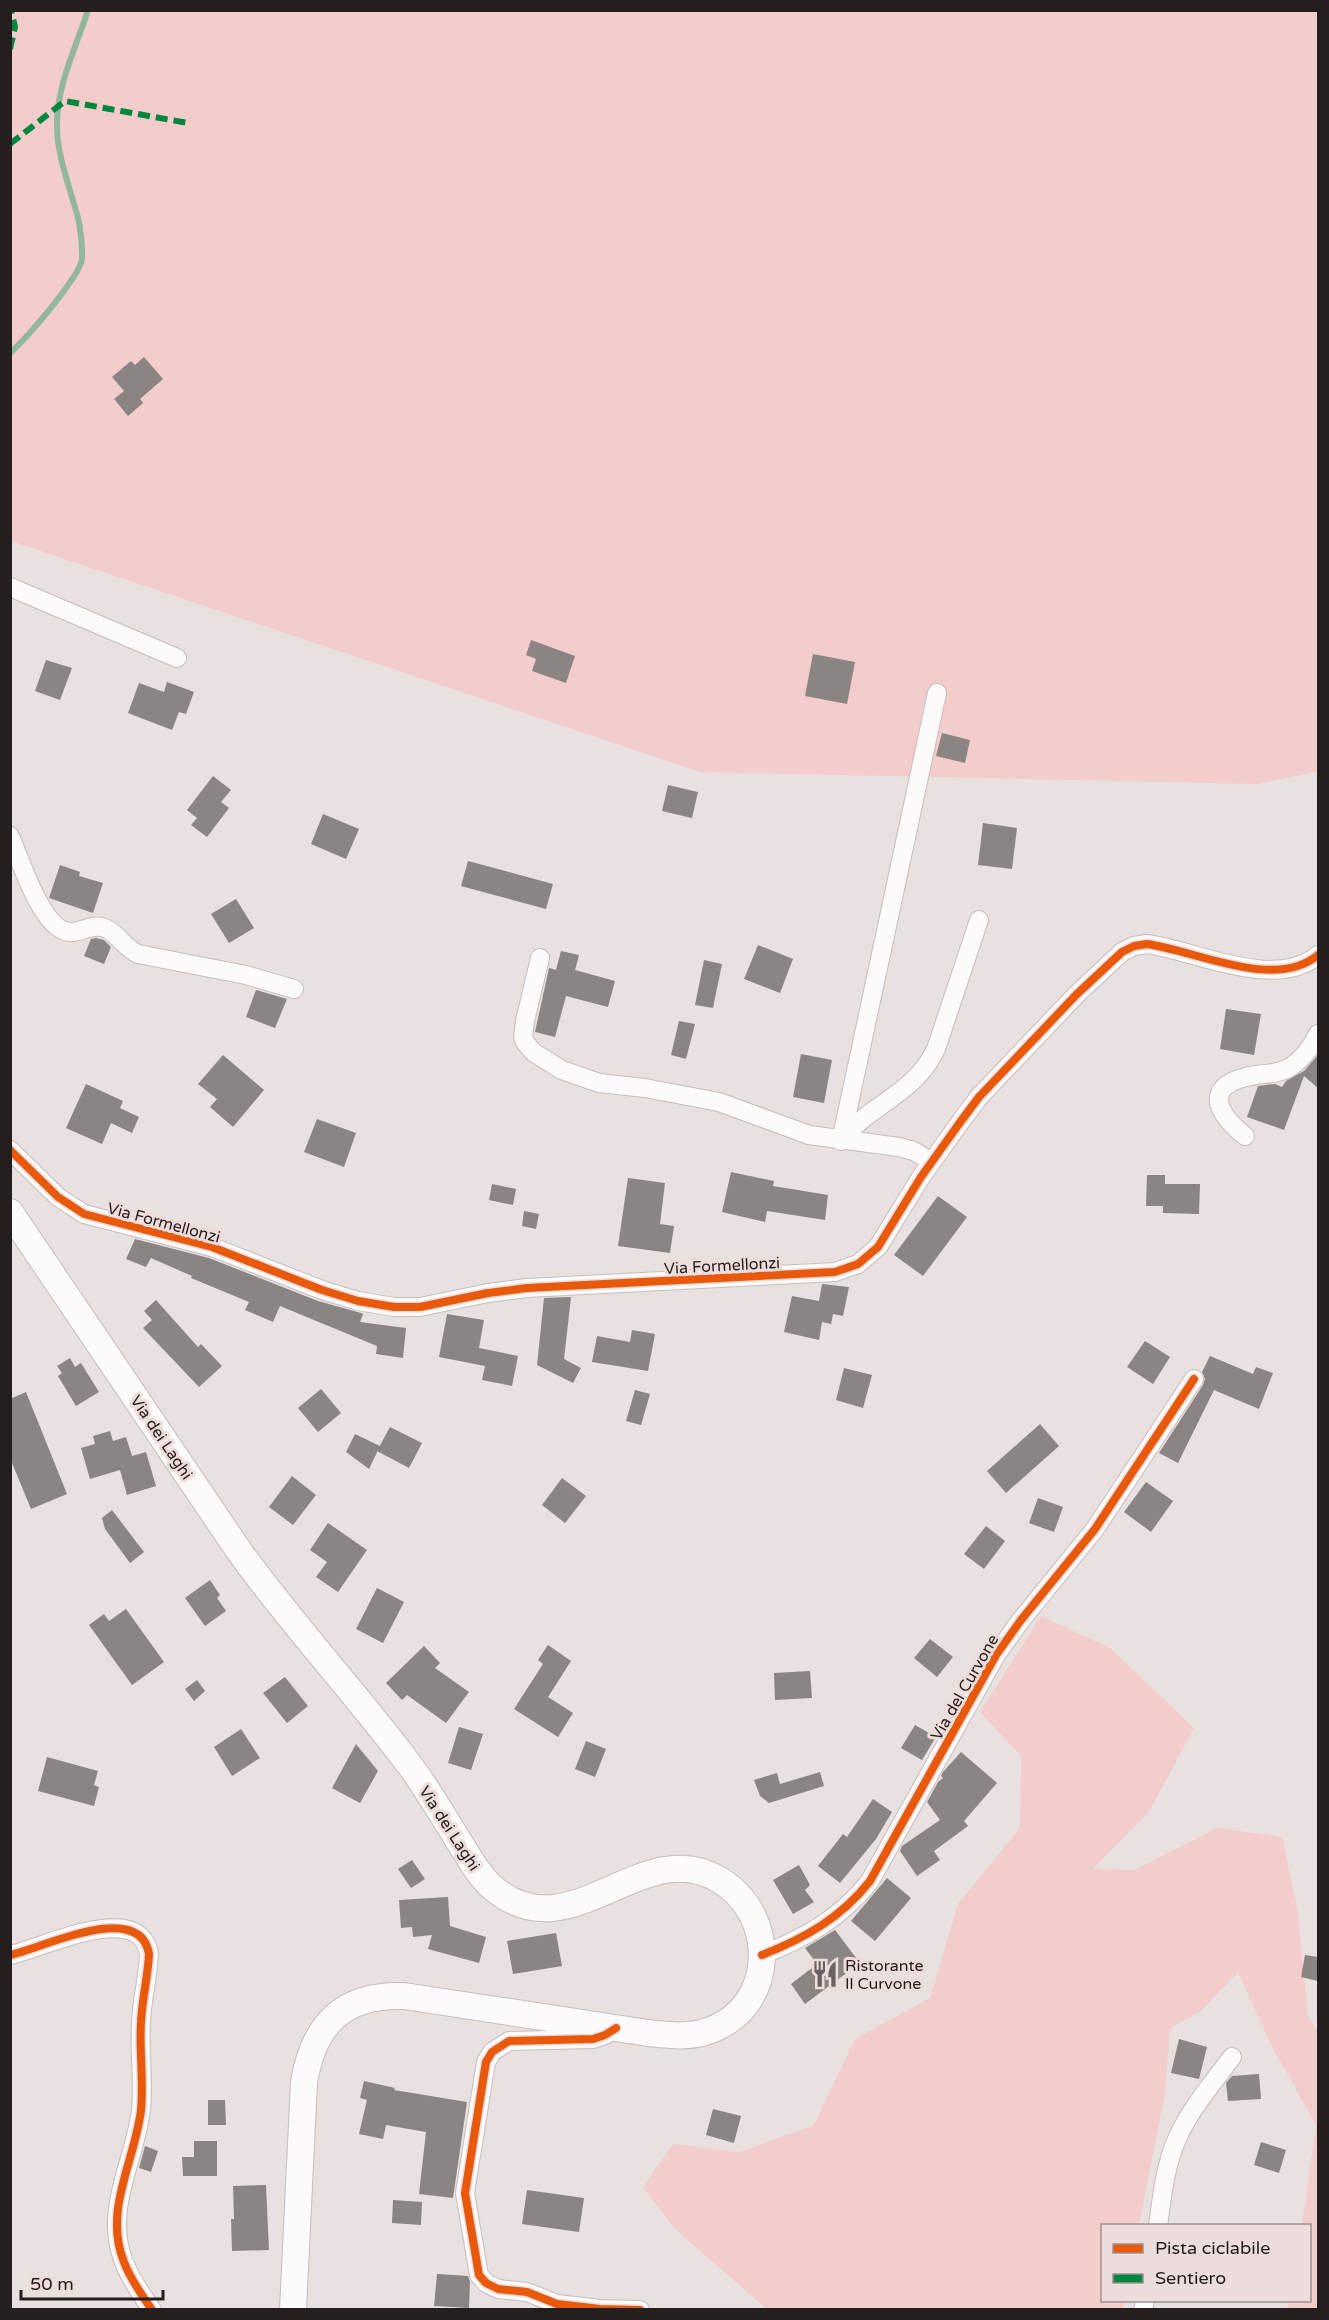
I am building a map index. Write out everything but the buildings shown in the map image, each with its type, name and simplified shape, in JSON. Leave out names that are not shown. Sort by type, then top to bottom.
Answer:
[{"type":"main road","name":"Via dei Laghi","points":[[10,1212],[239,1551],[411,1767],[475,1868],[487,1882],[502,1895],[517,1903],[536,1908],[553,1908],[586,1901],[658,1870],[676,1868],[698,1871],[728,1885],[745,1901],[756,1925],[762,1955],[758,1983],[748,2004],[725,2024],[701,2033],[678,2035],[616,2028],[404,1996],[370,1998],[342,2009],[325,2027],[317,2040],[309,2059],[304,2082],[293,2310]]},
{"type":"street","points":[[10,587],[177,658]]},
{"type":"street","points":[[841,1141],[937,693]]},
{"type":"street","points":[[10,836],[41,906],[63,931],[102,927],[109,930],[124,946],[138,954],[246,975],[294,989]]},
{"type":"street","points":[[841,1141],[856,1124],[918,1078],[928,1066],[936,1049],[979,920]]},
{"type":"street","name":"Via Formellonzi","points":[[10,1150],[58,1197],[84,1214],[212,1247],[334,1294],[374,1304],[401,1308],[420,1307],[521,1288],[810,1275],[843,1270],[858,1264],[878,1247],[931,1162],[979,1097],[1076,995],[1122,952],[1134,946],[1148,944],[1242,967],[1273,969],[1294,968],[1306,964],[1318,955]]},
{"type":"street","points":[[540,958],[523,1037],[528,1048],[546,1062],[584,1080],[613,1086],[645,1088],[719,1102],[800,1132],[841,1141],[898,1147],[914,1151],[931,1162]]},
{"type":"street","points":[[1242,967],[1258,977],[1279,981],[1299,979],[1318,971]]},
{"type":"street","points":[[1245,1136],[1221,1113],[1219,1101],[1221,1092],[1239,1079],[1286,1070],[1299,1060],[1318,1034]]},
{"type":"street","name":"Via del Curvone","points":[[762,1955],[797,1941],[830,1921],[851,1904],[870,1881],[996,1655],[1021,1620],[1095,1529],[1194,1378]]},
{"type":"street","points":[[10,1955],[108,1928],[129,1929],[146,1942],[149,1954],[141,2025],[141,2109],[116,2222],[124,2263],[152,2310]]},
{"type":"street","points":[[616,2028],[593,2039],[509,2041],[492,2052],[486,2062],[465,2184],[465,2202],[477,2270],[486,2283],[498,2289],[534,2294],[557,2304],[600,2309],[640,2310]]},
{"type":"street","points":[[1158,2224],[1167,2170],[1176,2141],[1189,2115],[1232,2057]]},
{"type":"shaded area","points":[[11,11],[1318,11],[1318,771],[1258,784],[700,772],[11,541]]},
{"type":"shaded area","points":[[1041,1616],[1110,1648],[1194,1728],[1149,1812],[1093,1869],[1135,1870],[1217,1828],[1282,1837],[1297,1908],[1308,2016],[1318,2031],[1318,2309],[1287,2309],[1290,2302],[1311,2302],[1311,2224],[1302,2224],[1316,2125],[1272,2047],[1238,1972],[1201,2011],[1170,2028],[1165,2094],[1139,2224],[1101,2224],[1101,2302],[1124,2302],[1123,2309],[767,2309],[675,2229],[643,2187],[673,2144],[740,2152],[814,2125],[855,2039],[930,1998],[958,1904],[1020,1828],[1021,1756],[980,1712]]},
{"type":"waterway","points":[[10,353],[28,335],[69,284],[82,259],[79,222],[62,160],[57,125],[60,95],[88,10]]},
{"type":"marked path","points":[[10,49],[15,27],[11,10]]},
{"type":"marked path","points":[[10,144],[65,101],[188,123]]},
{"type":"cycle path","points":[[10,1150],[58,1197],[84,1214],[212,1247],[322,1290],[358,1301],[394,1307],[420,1307],[488,1293],[527,1288],[835,1272],[858,1264],[878,1247],[921,1177],[979,1097],[1076,995],[1122,952],[1134,946],[1147,944],[1235,966],[1258,969],[1280,969],[1300,965],[1318,955]]},
{"type":"cycle path","points":[[762,1955],[821,1925],[847,1906],[870,1881],[996,1655],[1021,1620],[1095,1529],[1194,1379]]},
{"type":"cycle path","points":[[10,1955],[88,1931],[110,1928],[128,1930],[142,1938],[149,1954],[141,2022],[141,2110],[122,2186],[117,2223],[118,2243],[124,2262],[152,2310]]},
{"type":"cycle path","points":[[616,2028],[593,2039],[509,2041],[492,2052],[486,2062],[465,2193],[479,2275],[486,2283],[498,2289],[527,2292],[557,2304],[600,2309],[640,2310]]},
{"type":"place","name":"Ristorante Il Curvone","points":[[825,1974]]}]
